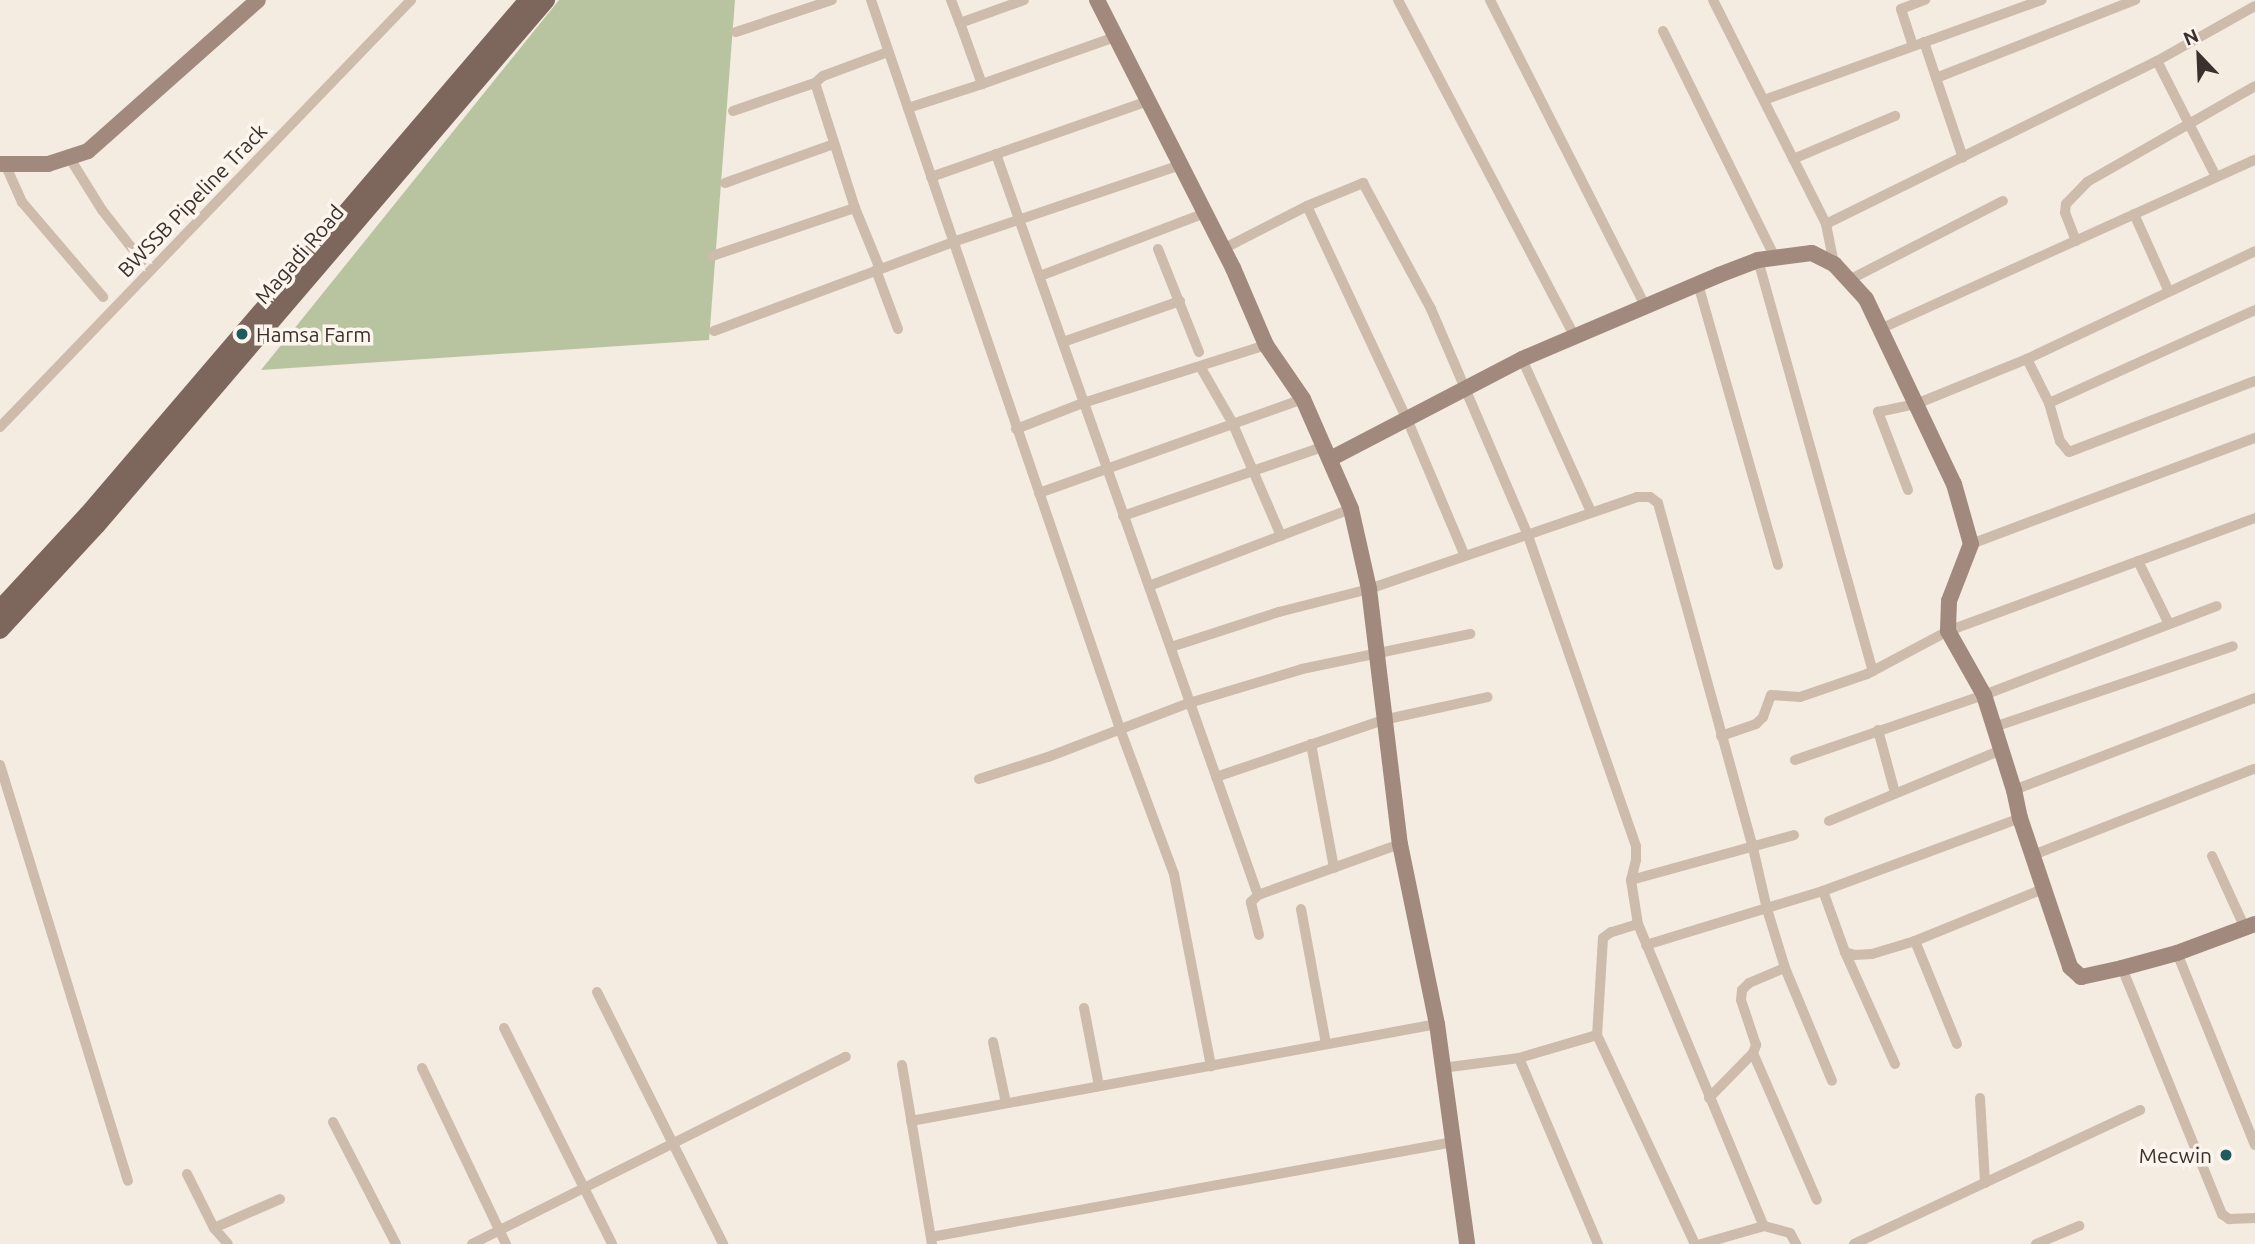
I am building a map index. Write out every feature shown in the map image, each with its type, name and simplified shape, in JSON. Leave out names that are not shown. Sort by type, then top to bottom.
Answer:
[{"type":"main road","name":"Magadi Road","points":[[0,609],[88,514],[528,0]]},
{"type":"main road","name":"Magadi Road","points":[[0,630],[97,525],[547,0]]},
{"type":"street","points":[[103,297],[22,202],[2,164],[48,164],[88,151],[258,0]]},
{"type":"street","name":"BWSSB Pipeline Track","points":[[0,426],[411,0]]},
{"type":"street","points":[[736,32],[832,0]]},
{"type":"street","points":[[871,0],[1120,729],[1174,874],[1211,1066]]},
{"type":"street","points":[[951,0],[982,84]]},
{"type":"street","points":[[960,23],[1024,0]]},
{"type":"street","points":[[1097,0],[1223,248],[1266,345],[1303,399],[1351,509],[1369,589],[1400,844],[1437,1024],[1467,1244]]},
{"type":"street","points":[[1398,0],[1574,335]]},
{"type":"street","points":[[1490,0],[1645,304]]},
{"type":"street","points":[[1713,0],[1826,224],[1834,264]]},
{"type":"street","points":[[1925,0],[1901,9],[1936,78],[1963,158]]},
{"type":"street","points":[[1764,100],[2042,0]]},
{"type":"street","points":[[1936,78],[2134,0]]},
{"type":"street","points":[[1826,224],[2157,61],[2255,6]]},
{"type":"street","points":[[1663,31],[1775,258]]},
{"type":"street","points":[[908,108],[1115,37]]},
{"type":"street","points":[[733,111],[815,83],[823,76],[888,52]]},
{"type":"street","points":[[2157,61],[2216,177]]},
{"type":"street","points":[[815,83],[898,329]]},
{"type":"street","points":[[2076,241],[2065,213],[2066,204],[2087,182],[2255,86]]},
{"type":"street","points":[[931,177],[1148,101]]},
{"type":"street","points":[[1793,159],[1895,116]]},
{"type":"street","points":[[725,183],[834,144]]},
{"type":"street","points":[[996,154],[1258,895]]},
{"type":"street","points":[[69,157],[102,210],[142,261]]},
{"type":"street","points":[[1880,330],[2255,160]]},
{"type":"street","points":[[715,331],[953,242],[1180,164]]},
{"type":"street","points":[[1223,248],[1355,184],[1366,184],[1431,309],[1527,533],[1636,846],[1631,880],[1638,924],[1763,1226]]},
{"type":"street","points":[[1849,280],[2003,201]]},
{"type":"street","points":[[1307,206],[1406,419],[1464,554]]},
{"type":"street","points":[[712,256],[855,208]]},
{"type":"street","points":[[1040,276],[1205,214]]},
{"type":"street","points":[[2134,214],[2169,292]]},
{"type":"street","points":[[1158,249],[1199,352]]},
{"type":"street","points":[[1908,490],[1878,412],[1916,404],[2027,359],[2255,251]]},
{"type":"street","points":[[1123,516],[1251,471],[1327,453],[1406,419],[1522,359],[1645,304],[1758,260],[1812,253],[1834,264],[1866,299],[1954,484],[1971,544],[1949,601],[1948,631],[1984,695],[2014,790],[2020,818],[2070,967],[2081,977],[2122,968],[2177,953],[2250,926],[2213,856]]},
{"type":"street","points":[[1758,260],[1873,671]]},
{"type":"street","points":[[1698,284],[1778,565]]},
{"type":"street","points":[[1063,341],[1180,301]]},
{"type":"street","points":[[2049,403],[2255,310]]},
{"type":"street","points":[[1016,429],[1083,403],[1201,368],[1266,345]]},
{"type":"street","points":[[1522,359],[1591,512]]},
{"type":"street","points":[[2027,359],[2049,403],[2060,441],[2069,452],[2255,382]]},
{"type":"street","points":[[1201,368],[1233,422],[1251,471],[1281,536]]},
{"type":"street","points":[[1039,494],[1303,399]]},
{"type":"street","points":[[1971,544],[2255,438]]},
{"type":"street","points":[[1171,647],[1279,612],[1369,589],[1637,496],[1650,497],[1658,503],[1785,968],[1832,1081]]},
{"type":"street","points":[[1149,586],[1351,509]]},
{"type":"street","points":[[1721,736],[1756,724],[1763,717],[1771,695],[1800,697],[1873,671],[1948,631],[2255,518]]},
{"type":"street","points":[[2138,561],[2168,622]]},
{"type":"street","points":[[1795,760],[1984,695],[2168,622],[2217,606]]},
{"type":"street","points":[[979,779],[1048,757],[1189,703],[1302,669],[1375,651],[1470,634]]},
{"type":"street","points":[[1994,726],[2233,646]]},
{"type":"street","points":[[1216,776],[1383,720],[1488,697]]},
{"type":"street","points":[[2014,790],[2255,698]]},
{"type":"street","points":[[1878,730],[1895,793]]},
{"type":"street","points":[[1311,744],[1334,868]]},
{"type":"street","points":[[1829,821],[2001,750]]},
{"type":"street","points":[[0,765],[128,1181]]},
{"type":"street","points":[[2033,855],[2255,769]]},
{"type":"street","points":[[1646,944],[1823,891],[2020,818]]},
{"type":"street","points":[[1631,880],[1794,835]]},
{"type":"street","points":[[1259,935],[1251,902],[1258,895],[1400,844]]},
{"type":"street","points":[[1845,952],[1854,955],[1872,954],[1914,941],[2043,889]]},
{"type":"street","points":[[1823,891],[1845,952],[1895,1064]]},
{"type":"street","points":[[1301,909],[1326,1044]]},
{"type":"street","points":[[1638,924],[1611,932],[1603,938],[1597,1035],[1695,1244]]},
{"type":"street","points":[[1914,941],[1957,1044]]},
{"type":"street","points":[[2177,953],[2255,1146]]},
{"type":"street","points":[[1709,1098],[1753,1053],[1756,1045],[1741,1000],[1742,990],[1749,983],[1785,968]]},
{"type":"street","points":[[2122,968],[2222,1214],[2229,1219],[2255,1218]]},
{"type":"street","points":[[597,992],[671,1146],[723,1244]]},
{"type":"street","points":[[1084,1007],[1099,1086]]},
{"type":"street","points":[[911,1121],[1437,1024]]},
{"type":"street","points":[[505,1028],[612,1244]]},
{"type":"street","points":[[1442,1068],[1519,1058],[1597,1035]]},
{"type":"street","points":[[993,1042],[1006,1103]]},
{"type":"street","points":[[1753,1053],[1817,1200]]},
{"type":"street","points":[[472,1244],[846,1057]]},
{"type":"street","points":[[1519,1058],[1598,1244]]},
{"type":"street","points":[[902,1065],[931,1240],[1453,1142]]},
{"type":"street","points":[[422,1068],[506,1244]]},
{"type":"street","points":[[1980,1098],[1984,1183]]},
{"type":"street","points":[[1854,1244],[2140,1111]]},
{"type":"street","points":[[333,1122],[396,1244]]},
{"type":"street","points":[[187,1174],[223,1242]]},
{"type":"street","points":[[214,1228],[280,1199]]},
{"type":"street","points":[[1701,1244],[1763,1226],[1790,1233],[1796,1244]]},
{"type":"street","points":[[2036,1244],[2079,1226]]},
{"type":"green space","points":[[559,0],[735,0],[709,340],[261,370]]},
{"type":"place","name":"Hamsa Farm","points":[[242,334]]},
{"type":"place","name":"Mecwin","points":[[2226,1155]]}]
